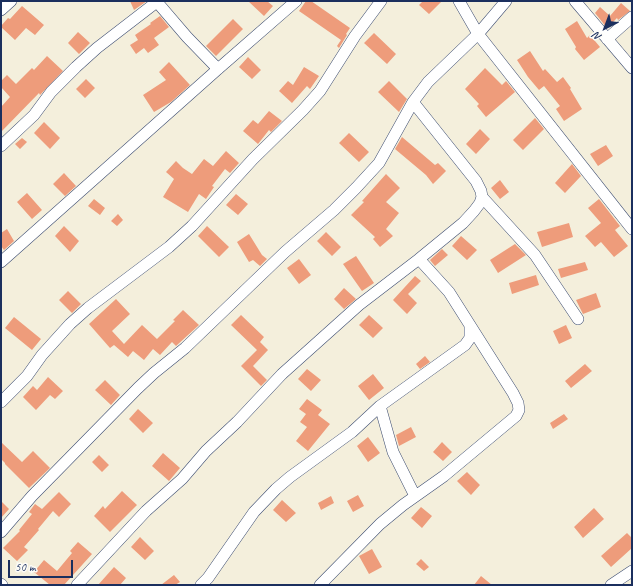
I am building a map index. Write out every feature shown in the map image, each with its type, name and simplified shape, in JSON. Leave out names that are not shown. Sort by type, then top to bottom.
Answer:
[{"type":"street","points":[[1,10],[12,1]]},
{"type":"street","points":[[1,146],[34,115],[51,92],[76,67],[97,48],[158,1],[186,37],[218,69]]},
{"type":"street","points":[[1,262],[296,1]]},
{"type":"street","points":[[1,402],[27,376],[42,355],[70,324],[88,308],[169,247],[192,226],[253,159],[303,110],[320,91],[355,36],[381,1]]},
{"type":"street","points":[[459,1],[478,34],[632,229]]},
{"type":"street","points":[[1,532],[32,496],[138,388],[185,348],[356,188],[378,163],[413,102],[437,72],[478,34],[506,1]]},
{"type":"street","points":[[575,1],[632,68]]},
{"type":"street","points":[[607,39],[632,17]]},
{"type":"street","points":[[76,585],[146,510],[182,479],[206,451],[237,422],[282,374],[359,305],[463,223],[480,203],[482,197],[481,191],[476,181],[413,102]]},
{"type":"street","points":[[482,197],[535,255],[578,319]]},
{"type":"street","points":[[320,585],[380,524],[403,505],[444,476],[516,416],[519,410],[518,403],[513,393],[449,292],[419,259]]},
{"type":"street","points":[[202,585],[254,512],[276,489],[352,432],[380,406],[465,345],[470,338],[470,325]]},
{"type":"street","points":[[380,406],[393,452],[415,496]]},
{"type":"street","points":[[611,585],[632,571]]},
{"type":"building","points":[[130,1],[147,1],[134,10]]},
{"type":"building","points":[[248,1],[267,1],[273,6],[264,16]]},
{"type":"building","points":[[306,1],[311,1],[350,28],[339,48],[337,46],[341,40],[299,11]]},
{"type":"building","points":[[423,1],[442,1],[429,14],[419,5]]},
{"type":"building","points":[[621,3],[630,11],[618,20],[617,18],[607,28],[595,13],[600,7],[610,16]]},
{"type":"building","points":[[22,6],[44,25],[35,35],[26,28],[15,40],[1,26]]},
{"type":"building","points":[[160,16],[169,27],[154,38],[159,45],[148,53],[144,48],[136,54],[130,45],[138,40],[135,35]]},
{"type":"building","points":[[233,19],[243,29],[216,56],[206,46]]},
{"type":"building","points":[[577,21],[587,38],[590,35],[600,47],[584,60],[575,49],[576,47],[565,29]]},
{"type":"building","points":[[78,32],[90,43],[79,54],[68,43]]},
{"type":"building","points":[[374,33],[396,54],[387,64],[364,43]]},
{"type":"building","points":[[530,51],[543,71],[545,69],[557,82],[563,77],[571,88],[570,89],[582,109],[564,121],[556,109],[560,106],[544,86],[539,90],[517,60]]},
{"type":"building","points":[[47,56],[63,71],[1,132],[1,107],[10,97],[1,87],[1,81],[7,75],[16,84],[32,68],[34,70]]},
{"type":"building","points":[[248,57],[261,70],[252,79],[239,67]]},
{"type":"building","points":[[169,62],[190,85],[171,102],[154,112],[143,95],[166,80],[159,72]]},
{"type":"building","points":[[304,67],[319,76],[310,89],[307,86],[292,103],[279,91],[288,81],[293,85]]},
{"type":"building","points":[[485,68],[502,85],[506,81],[515,92],[486,117],[477,106],[479,104],[465,89]]},
{"type":"building","points":[[86,79],[95,88],[85,98],[76,89]]},
{"type":"building","points":[[389,81],[407,99],[399,112],[378,92]]},
{"type":"building","points":[[269,111],[282,121],[271,132],[269,130],[258,144],[243,131],[253,120],[258,124]]},
{"type":"building","points":[[535,118],[544,129],[523,150],[513,140]]},
{"type":"building","points":[[44,122],[60,138],[50,149],[34,133]]},
{"type":"building","points":[[480,129],[490,139],[476,154],[466,144]]},
{"type":"building","points":[[349,133],[369,152],[359,162],[339,143]]},
{"type":"building","points":[[402,137],[435,165],[438,163],[446,171],[433,184],[426,175],[395,149]]},
{"type":"building","points":[[22,138],[27,142],[20,149],[15,144]]},
{"type":"building","points":[[606,145],[613,156],[598,166],[590,154]]},
{"type":"building","points":[[226,151],[239,163],[230,173],[225,169],[212,186],[214,187],[206,199],[199,194],[188,212],[163,197],[174,179],[166,172],[176,161],[192,174],[204,159],[213,166]]},
{"type":"building","points":[[572,164],[581,176],[565,193],[555,183]]},
{"type":"building","points":[[64,173],[76,186],[65,196],[53,184]]},
{"type":"building","points":[[386,174],[400,188],[386,202],[399,213],[386,229],[393,236],[380,247],[373,239],[375,237],[351,215],[364,202],[362,201]]},
{"type":"building","points":[[500,180],[509,192],[500,199],[491,188]]},
{"type":"building","points":[[27,193],[42,210],[32,219],[17,202]]},
{"type":"building","points":[[236,194],[248,204],[238,215],[226,205]]},
{"type":"building","points":[[94,199],[105,208],[100,215],[88,206]]},
{"type":"building","points":[[599,199],[620,226],[615,230],[628,246],[614,257],[601,242],[595,247],[585,236],[601,223],[588,208]]},
{"type":"building","points":[[118,214],[123,220],[117,226],[111,221]]},
{"type":"building","points":[[569,223],[573,237],[542,247],[537,232]]},
{"type":"building","points":[[64,226],[79,241],[70,252],[55,236]]},
{"type":"building","points":[[207,226],[229,247],[219,257],[198,236]]},
{"type":"building","points":[[7,229],[14,241],[4,250],[1,246],[1,233]]},
{"type":"building","points":[[326,232],[341,247],[332,256],[317,241]]},
{"type":"building","points":[[249,234],[262,255],[267,259],[260,266],[253,260],[249,262],[237,242]]},
{"type":"building","points":[[461,236],[477,250],[467,260],[452,246]]},
{"type":"building","points":[[515,244],[526,255],[498,273],[490,260]]},
{"type":"building","points":[[442,249],[448,255],[435,266],[430,260]]},
{"type":"building","points":[[356,256],[374,283],[362,291],[343,264]]},
{"type":"building","points":[[299,259],[311,275],[299,284],[287,268]]},
{"type":"building","points":[[585,262],[588,270],[561,278],[558,269]]},
{"type":"building","points":[[536,275],[539,285],[512,294],[509,283]]},
{"type":"building","points":[[415,276],[421,281],[408,294],[417,303],[407,314],[393,300]]},
{"type":"building","points":[[344,288],[356,299],[344,309],[334,299]]},
{"type":"building","points":[[68,291],[81,304],[72,313],[59,300]]},
{"type":"building","points":[[596,293],[601,307],[583,314],[576,300]]},
{"type":"building","points":[[116,299],[130,314],[112,331],[124,344],[142,325],[157,339],[175,321],[173,320],[183,310],[199,325],[176,346],[172,342],[160,355],[153,349],[144,360],[133,351],[128,357],[114,345],[110,348],[89,324]]},
{"type":"building","points":[[241,315],[264,337],[260,342],[268,350],[253,366],[267,380],[261,386],[241,366],[257,350],[231,325]]},
{"type":"building","points":[[369,315],[383,328],[373,338],[359,325]]},
{"type":"building","points":[[14,317],[41,339],[32,350],[5,328]]},
{"type":"building","points":[[566,325],[572,338],[559,344],[553,331]]},
{"type":"building","points":[[425,356],[430,362],[420,369],[416,364]]},
{"type":"building","points":[[585,364],[592,371],[571,388],[565,381]]},
{"type":"building","points":[[307,369],[321,380],[311,391],[298,379]]},
{"type":"building","points":[[373,374],[384,388],[369,400],[358,386]]},
{"type":"building","points":[[48,377],[63,391],[55,399],[50,395],[36,410],[23,397],[33,386],[37,390]]},
{"type":"building","points":[[105,380],[120,395],[111,405],[95,390]]},
{"type":"building","points":[[307,399],[322,410],[318,415],[330,424],[308,451],[296,441],[307,427],[300,422],[306,414],[299,409]]},
{"type":"building","points":[[138,409],[153,423],[143,433],[129,419]]},
{"type":"building","points":[[564,414],[568,419],[553,429],[550,423]]},
{"type":"building","points":[[411,427],[416,437],[399,446],[396,435]]},
{"type":"building","points":[[368,437],[380,453],[368,462],[357,446]]},
{"type":"building","points":[[1,442],[22,462],[33,451],[50,468],[29,488],[1,459]]},
{"type":"building","points":[[442,442],[452,452],[443,461],[433,452]]},
{"type":"building","points":[[163,453],[180,468],[169,481],[152,466]]},
{"type":"building","points":[[99,455],[109,465],[102,472],[92,462]]},
{"type":"building","points":[[467,472],[480,485],[471,495],[457,481]]},
{"type":"building","points":[[122,491],[137,505],[110,532],[94,516],[103,506],[105,509]]},
{"type":"building","points":[[59,492],[71,504],[59,517],[53,511],[24,547],[28,550],[17,561],[3,548],[20,531],[19,530],[32,514],[29,512],[35,504],[42,509]]},
{"type":"building","points":[[358,495],[364,506],[353,512],[347,501]]},
{"type":"building","points":[[331,496],[334,503],[321,510],[318,503]]},
{"type":"building","points":[[282,500],[296,513],[286,522],[273,510]]},
{"type":"building","points":[[1,501],[9,509],[1,518]]},
{"type":"building","points":[[421,507],[432,516],[422,528],[411,518]]},
{"type":"building","points":[[594,508],[604,519],[583,538],[574,527]]},
{"type":"building","points":[[627,533],[632,538],[632,548],[611,567],[601,556]]},
{"type":"building","points":[[140,537],[154,551],[145,560],[131,547]]},
{"type":"building","points":[[78,542],[92,554],[64,585],[50,585],[34,572],[44,560],[57,571],[72,553],[70,551]]},
{"type":"building","points":[[372,549],[382,567],[369,574],[359,556]]},
{"type":"building","points":[[421,559],[429,567],[424,571],[416,564]]},
{"type":"building","points":[[114,567],[126,578],[120,585],[98,585]]},
{"type":"building","points":[[174,575],[180,582],[175,585],[161,585]]},
{"type":"building","points":[[481,576],[492,585],[474,585]]}]
